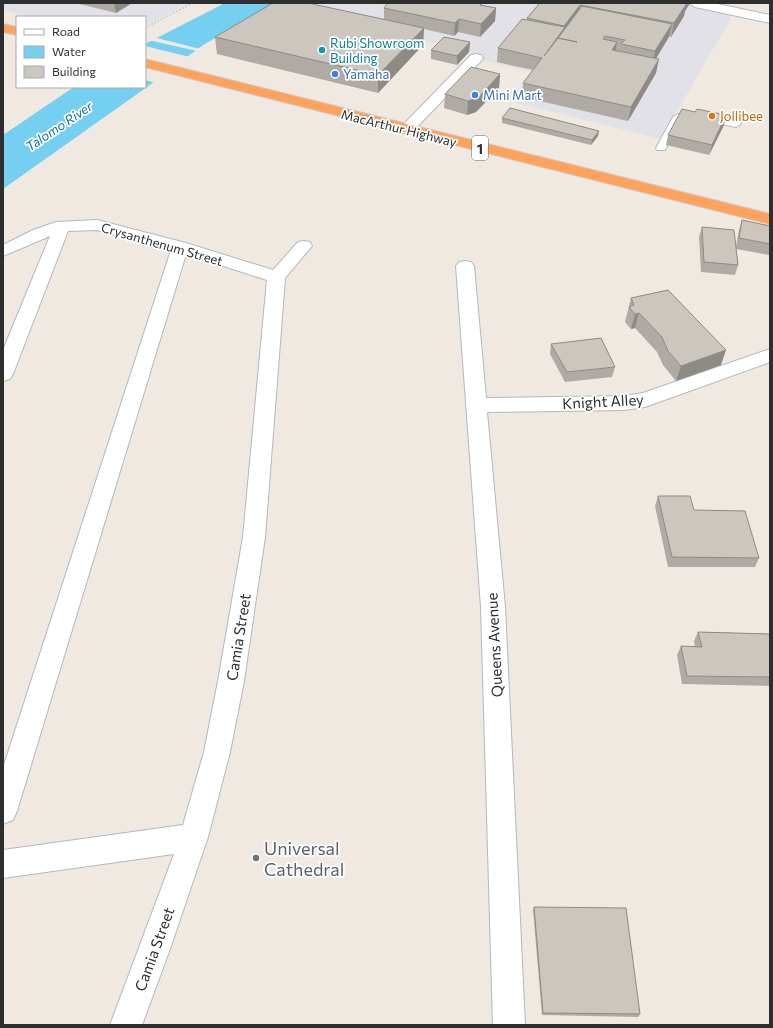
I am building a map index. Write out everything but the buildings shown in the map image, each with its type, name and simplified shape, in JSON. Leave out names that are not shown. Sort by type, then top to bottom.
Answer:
[{"type":"highway","points":[[3,28],[16,31]]},
{"type":"highway","name":"MacArthur Highway","points":[[146,63],[406,130],[770,219]]},
{"type":"street","points":[[695,3],[748,8],[770,19]]},
{"type":"street","points":[[406,130],[476,58]]},
{"type":"street","name":"Crysanthenum Street","points":[[3,251],[39,234],[62,226],[97,225],[180,247],[276,278]]},
{"type":"street","points":[[3,374],[62,226]]},
{"type":"street","points":[[276,278],[304,246]]},
{"type":"street","points":[[3,811],[180,247]]},
{"type":"street","name":"Queens Avenue","points":[[465,266],[493,607],[509,1025]]},
{"type":"street","name":"Camia Street","points":[[126,1025],[155,949],[194,837],[217,752],[231,681],[254,537],[276,278]]},
{"type":"street","name":"Knight Alley","points":[[477,405],[624,403],[645,400],[770,355]]},
{"type":"street","points":[[3,864],[194,837]]},
{"type":"lane","points":[[661,148],[681,112],[736,124]]},
{"type":"path","points":[[146,27],[192,3]]},
{"type":"shaded area","points":[[3,3],[188,3],[146,25],[146,16],[27,16],[3,10]]},
{"type":"shaded area","points":[[296,3],[684,3],[734,13],[661,139],[509,101],[532,72],[467,57],[471,51],[281,9]]},
{"type":"water","points":[[225,3],[285,3],[233,28],[203,45],[146,88],[146,43]]},
{"type":"water","name":"Talomo River","points":[[73,88],[146,88],[3,189],[3,135]]},
{"type":"pier","points":[[153,37],[200,49],[197,51],[148,40]]},
{"type":"pier","points":[[146,46],[190,57],[156,83],[146,80]]},
{"type":"place","name":"Rubi Showroom Building","points":[[322,50]]},
{"type":"place","name":"Yamaha","points":[[335,74]]},
{"type":"place","name":"Mini Mart","points":[[475,95]]},
{"type":"place","name":"Jollibee","points":[[712,116]]},
{"type":"place","name":"Universal Cathedral","points":[[256,858]]}]
